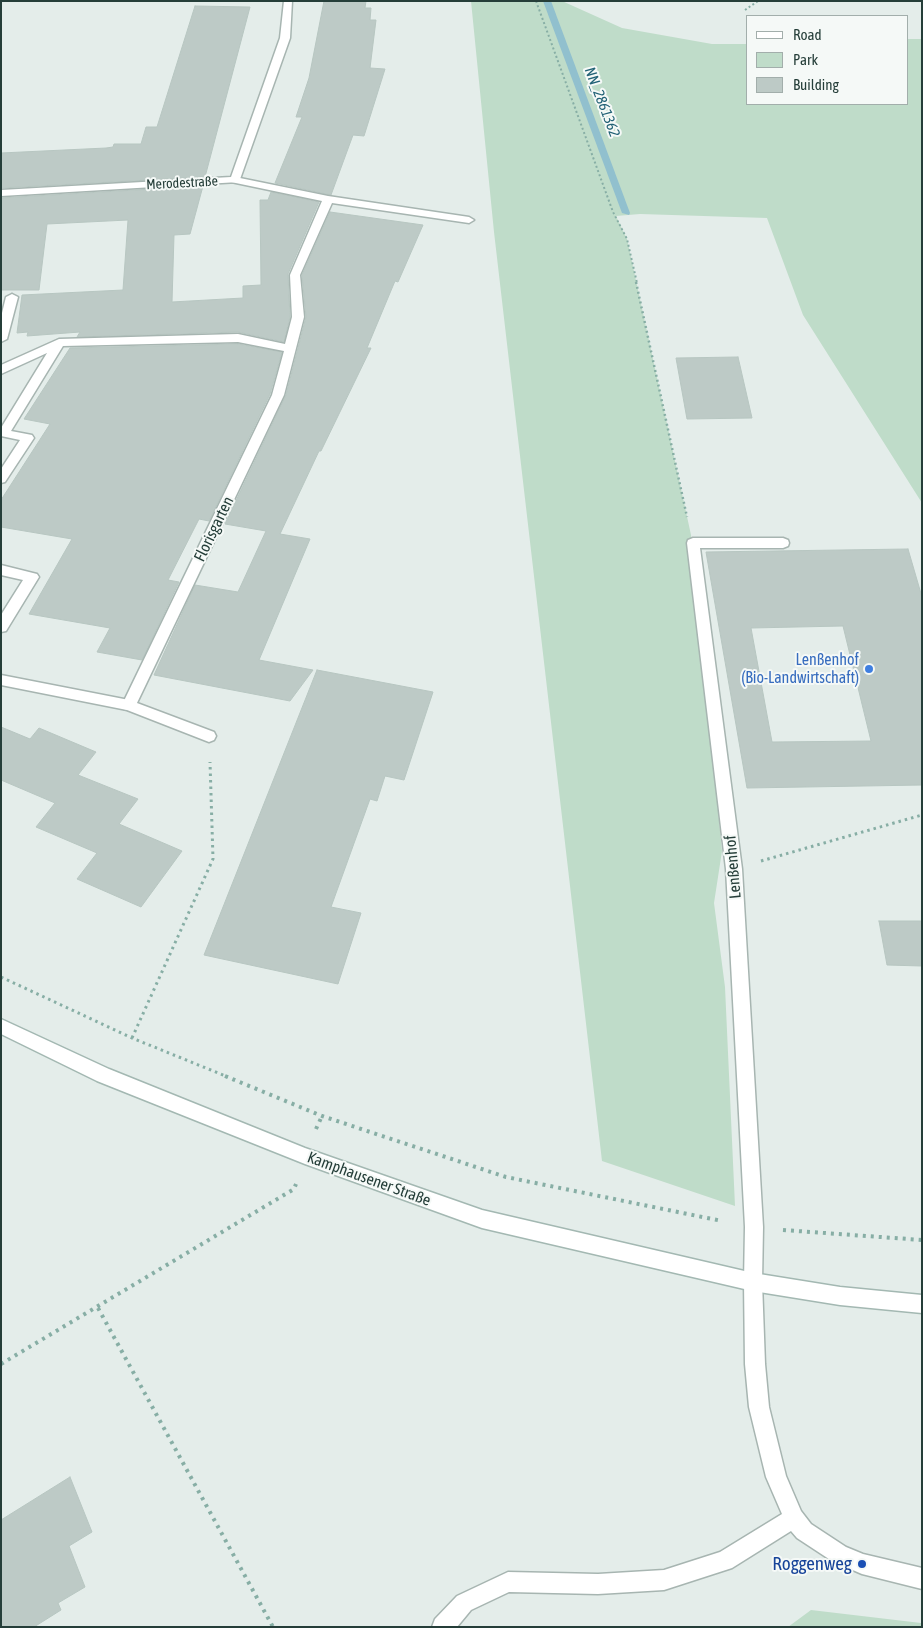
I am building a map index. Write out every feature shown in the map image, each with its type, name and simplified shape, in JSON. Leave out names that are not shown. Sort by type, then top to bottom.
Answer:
[{"type":"street","name":"Merodestraße","points":[[1,193],[235,180],[284,38],[288,1]]},
{"type":"street","points":[[235,180],[328,199],[469,220]]},
{"type":"street","name":"Florisgarten","points":[[129,705],[278,395],[298,317],[295,275],[328,199]]},
{"type":"street","points":[[1,339],[12,297]]},
{"type":"street","points":[[1,370],[59,344],[238,338],[289,348]]},
{"type":"street","points":[[1,479],[28,438],[4,433],[59,344]]},
{"type":"street","points":[[693,543],[783,543]]},
{"type":"street","name":"Lenßenhof","points":[[693,543],[734,868],[754,1227],[754,1342],[759,1407],[776,1478],[794,1518],[804,1531],[839,1554],[862,1564],[922,1579]]},
{"type":"street","points":[[1,570],[32,577],[1,627]]},
{"type":"street","points":[[1,680],[129,705],[209,736]]},
{"type":"street","name":"Kamphausener Straße","points":[[1,1026],[103,1075],[305,1156],[482,1219],[753,1282],[840,1296],[922,1304]]},
{"type":"street","points":[[443,1627],[464,1603],[508,1582],[598,1584],[664,1580],[725,1561],[794,1518]]},
{"type":"path","points":[[536,1],[613,212],[627,239],[693,543]]},
{"type":"path","points":[[745,10],[758,1]]},
{"type":"path","points":[[132,1038],[213,859],[209,736]]},
{"type":"path","points":[[734,868],[922,816]]},
{"type":"path","points":[[1,977],[132,1038],[322,1116],[506,1177],[754,1227],[816,1234],[922,1240]]},
{"type":"path","points":[[1,1364],[98,1308],[294,1189],[305,1156],[322,1116]]},
{"type":"path","points":[[98,1308],[273,1627]]},
{"type":"green space","points":[[471,1],[562,1],[622,28],[712,44],[746,44],[746,105],[908,105],[908,39],[922,39],[922,503],[803,315],[767,218],[640,214],[616,216],[627,239],[691,535],[722,851],[714,903],[725,987],[735,1206],[602,1161],[494,232]]},
{"type":"green space","points":[[811,1610],[921,1623],[922,1627],[788,1627]]},
{"type":"building","points":[[324,1],[366,1],[365,8],[371,8],[370,20],[376,20],[370,68],[385,69],[364,136],[353,135],[331,195],[275,183],[302,117],[296,117],[309,78]]},
{"type":"building","points":[[195,6],[250,7],[205,177],[1,188],[1,153],[106,148],[113,147],[114,144],[141,144],[146,127],[157,127]]},
{"type":"building","points":[[203,186],[190,234],[174,235],[172,302],[243,298],[243,286],[261,285],[260,200],[268,200],[271,192],[319,202],[288,274],[290,317],[284,342],[238,332],[77,337],[80,332],[27,336],[28,332],[17,333],[22,295],[123,290],[128,220],[47,224],[39,290],[1,290],[1,198]]},
{"type":"building","points":[[330,212],[423,225],[398,282],[395,281],[367,348],[371,348],[280,534],[310,539],[259,660],[313,670],[290,701],[154,675],[195,585],[238,592],[266,531],[225,524],[286,395],[306,317],[302,275]]},
{"type":"building","points":[[238,344],[282,352],[270,394],[209,521],[199,519],[168,580],[179,582],[142,660],[97,652],[110,628],[29,614],[72,539],[1,527],[1,500],[50,424],[24,419],[70,348]]},
{"type":"building","points":[[738,357],[752,418],[687,419],[676,358]]},
{"type":"building","points":[[908,549],[922,597],[922,785],[747,788],[706,552]],"holes":[[[843,626],[871,741],[772,742],[751,628]]]},
{"type":"building","points":[[317,670],[433,692],[404,780],[385,776],[377,801],[370,799],[331,907],[361,913],[338,984],[204,955]]},
{"type":"building","points":[[1,727],[30,739],[39,728],[96,752],[78,775],[138,799],[119,824],[182,851],[141,907],[77,879],[97,853],[36,827],[55,803],[1,780]]},
{"type":"building","points":[[879,921],[922,921],[922,966],[887,965]]},
{"type":"building","points":[[70,1477],[92,1532],[69,1546],[85,1587],[58,1603],[61,1610],[34,1627],[1,1627],[1,1520]]},
{"type":"waterway","name":"NN_2861362","points":[[547,1],[626,213]]},
{"type":"place","name":"Lenßenhof (Bio-Landwirtschaft)","points":[[869,669]]},
{"type":"place","name":"Roggenweg","points":[[862,1564]]}]
